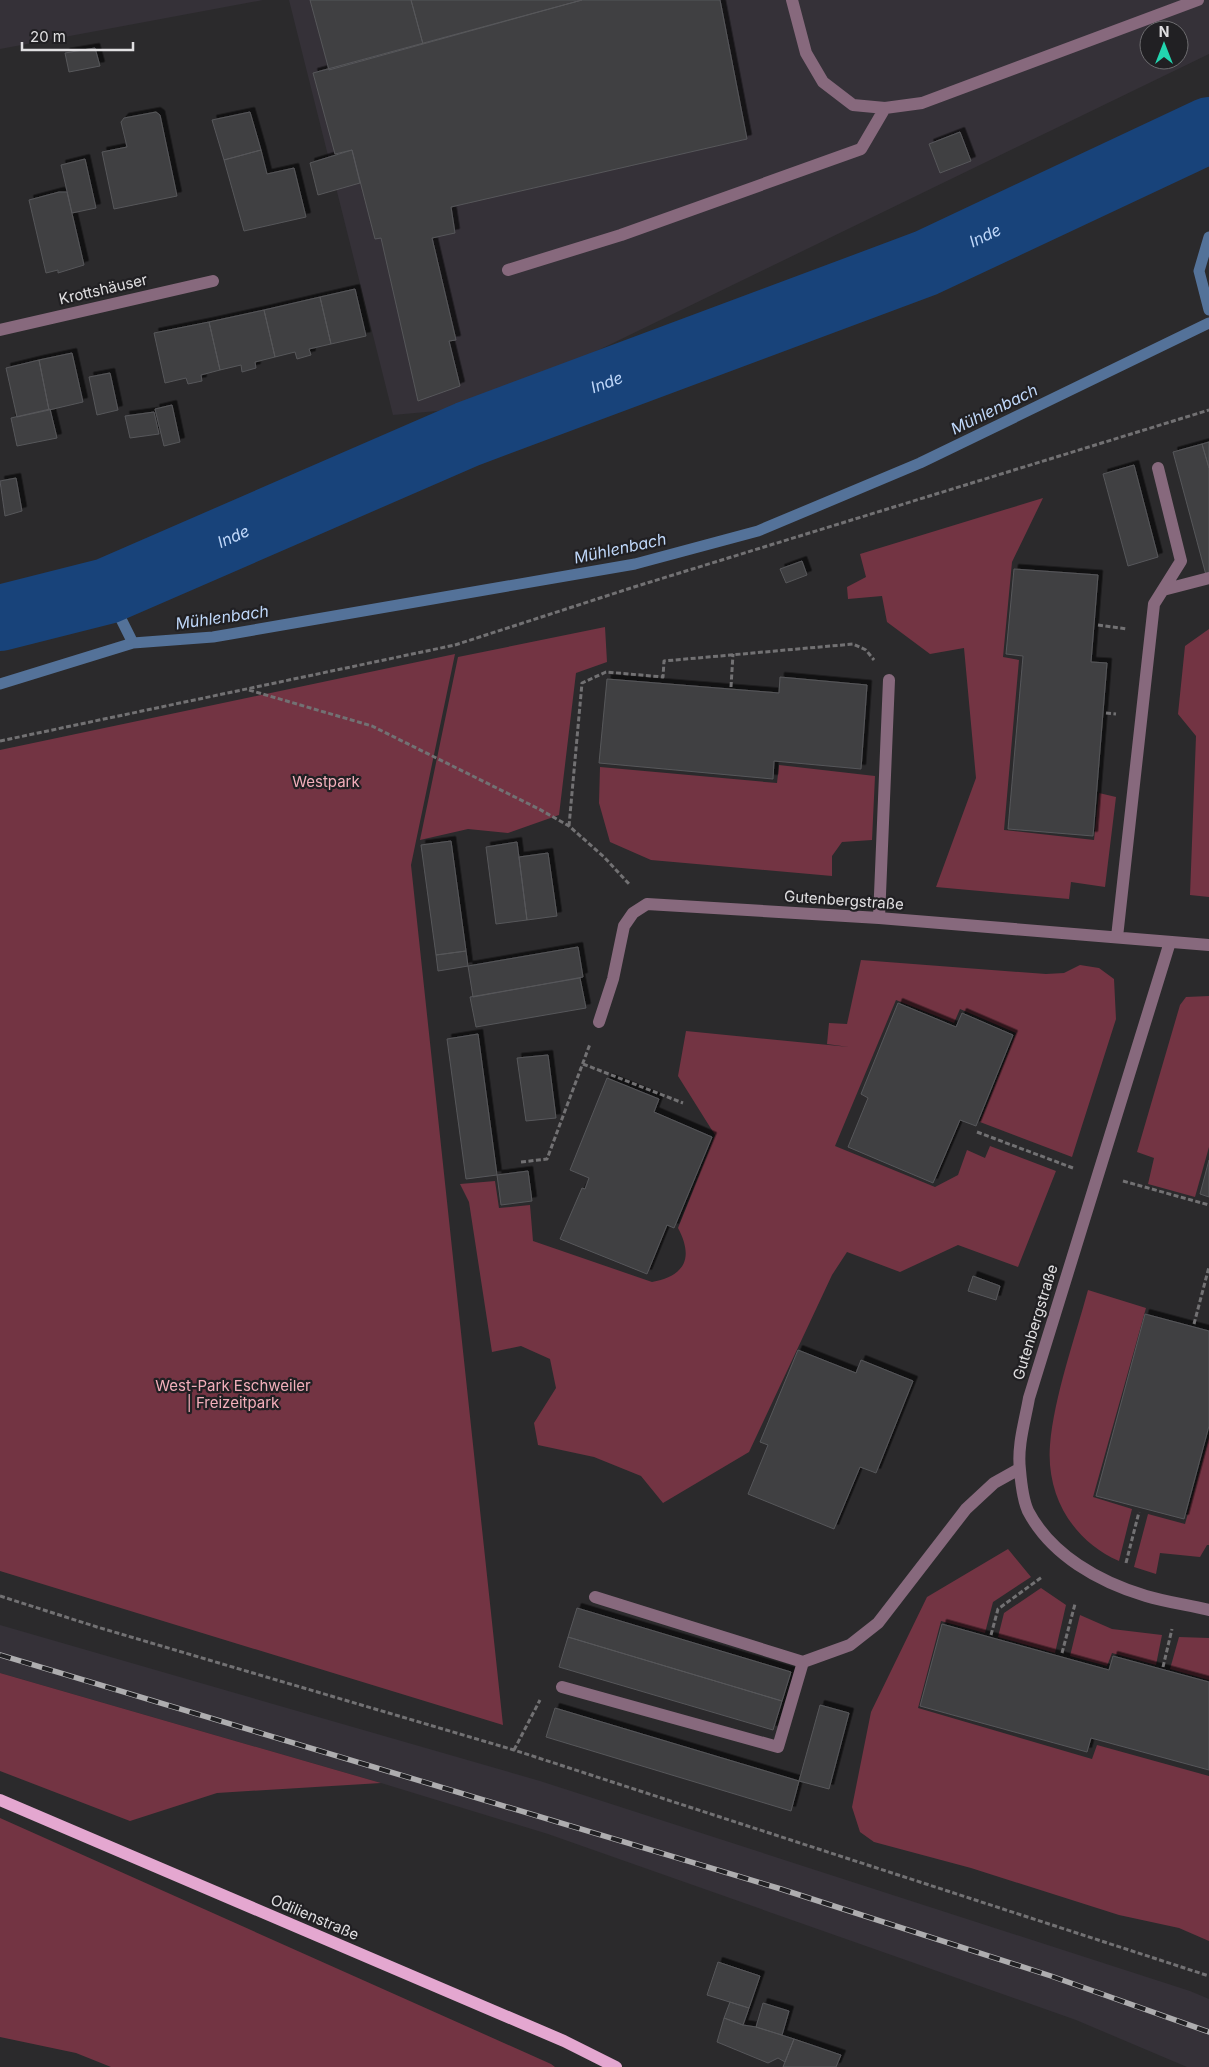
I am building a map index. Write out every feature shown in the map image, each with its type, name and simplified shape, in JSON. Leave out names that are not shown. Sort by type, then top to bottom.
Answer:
[{"type":"main road","name":"Odilienstraße","points":[[0,1800],[564,2041],[616,2067]]},
{"type":"street","points":[[792,0],[806,54],[823,82],[853,105],[885,108],[922,104],[1198,0]]},
{"type":"street","points":[[508,270],[621,235],[861,149],[885,108]]},
{"type":"street","name":"Krottshäuser","points":[[0,330],[213,281]]},
{"type":"street","points":[[1117,937],[1154,604],[1181,561],[1158,468]]},
{"type":"street","points":[[1163,590],[1209,578]]},
{"type":"street","points":[[879,918],[889,680]]},
{"type":"street","points":[[599,1022],[613,979],[624,926],[633,913],[647,904]]},
{"type":"street","name":"Gutenbergstraße","points":[[647,904],[879,918],[1209,945]]},
{"type":"street","name":"Gutenbergstraße","points":[[1170,942],[1029,1398],[1021,1440],[1020,1469],[1027,1509],[1045,1536],[1071,1561],[1104,1580],[1145,1596],[1209,1610]]},
{"type":"street","points":[[595,1597],[803,1662],[850,1645],[878,1623],[966,1509],[994,1483],[1020,1469]]},
{"type":"street","points":[[562,1687],[778,1747],[803,1662]]},
{"type":"path","points":[[0,741],[455,645],[634,587],[1209,410]]},
{"type":"path","points":[[569,826],[582,683],[606,672],[663,677],[664,661],[853,644],[866,650],[889,680]]},
{"type":"path","points":[[731,687],[733,654]]},
{"type":"path","points":[[247,690],[372,726],[569,826],[604,857],[647,904]]},
{"type":"path","points":[[521,1162],[547,1159],[599,1022]]},
{"type":"path","points":[[583,1064],[682,1103]]},
{"type":"path","points":[[977,1132],[1066,1166],[1209,1205]]},
{"type":"path","points":[[1194,1324],[1209,1267]]},
{"type":"path","points":[[1120,1586],[1139,1512]]},
{"type":"path","points":[[991,1635],[998,1609],[1042,1577]]},
{"type":"path","points":[[0,1596],[106,1630],[514,1750],[1209,1976]]},
{"type":"path","points":[[1062,1653],[1075,1604]]},
{"type":"path","points":[[1163,1667],[1172,1629]]},
{"type":"path","points":[[514,1750],[546,1690],[562,1687]]},
{"type":"shaded area","points":[[0,0],[263,0],[0,49]]},
{"type":"shaded area","points":[[289,0],[1209,0],[1209,54],[1189,64],[1189,20],[1139,20],[1139,70],[1176,70],[481,407],[393,415]]},
{"type":"shaded area","points":[[0,1625],[540,1781],[1190,1991],[1209,1999],[1209,2067],[1187,2067],[1076,2020],[548,1834],[381,1783],[0,1673]]},
{"type":"green space","points":[[1043,498],[1012,562],[1003,657],[1019,660],[1004,830],[1094,840],[1099,793],[1116,797],[1105,887],[1071,882],[1069,899],[936,887],[976,778],[964,648],[930,654],[887,622],[882,596],[848,599],[847,587],[866,577],[860,554]]},
{"type":"green space","points":[[605,627],[607,662],[576,673],[559,815],[508,833],[468,829],[420,840],[458,657]]},
{"type":"green space","points":[[1209,629],[1209,897],[1190,895],[1196,736],[1178,714],[1185,646]]},
{"type":"green space","name":"West-Park Eschweiler | Freizeitpark","points":[[455,654],[411,865],[503,1725],[0,1571],[0,750]]},
{"type":"green space","points":[[779,765],[875,776],[872,840],[842,842],[832,856],[832,876],[651,860],[610,842],[599,803],[600,767],[777,783]]},
{"type":"green space","points":[[861,960],[1046,974],[1064,973],[1080,965],[1099,968],[1114,979],[1116,1019],[1072,1157],[980,1122],[1016,1033],[960,1009],[954,1023],[896,1000],[835,1146],[935,1187],[958,1175],[967,1150],[985,1158],[990,1146],[1056,1171],[1018,1267],[958,1245],[900,1272],[847,1252],[832,1275],[749,1452],[663,1503],[641,1476],[594,1457],[538,1445],[534,1423],[556,1388],[550,1359],[521,1346],[492,1352],[469,1202],[460,1184],[495,1181],[499,1208],[530,1205],[533,1241],[652,1282],[672,1275],[679,1270],[686,1257],[683,1239],[678,1228],[715,1135],[678,1076],[686,1031],[849,1047],[827,1044],[829,1023],[847,1024]]},
{"type":"green space","points":[[1209,996],[1209,1147],[1195,1197],[1148,1184],[1154,1158],[1137,1152],[1180,1005],[1186,997]]},
{"type":"green space","points":[[1088,1290],[1146,1308],[1093,1497],[1132,1509],[1119,1561],[1088,1542],[1066,1515],[1058,1499],[1050,1464],[1050,1445],[1056,1407]]},
{"type":"green space","points":[[1209,1437],[1209,1545],[1207,1545],[1200,1557],[1160,1553],[1156,1574],[1134,1567],[1148,1514],[1185,1524]]},
{"type":"green space","points":[[1008,1549],[1031,1577],[993,1602],[985,1633],[941,1621],[918,1708],[1092,1759],[1097,1745],[1209,1776],[1209,1941],[1179,1928],[1119,1915],[971,1868],[874,1842],[860,1832],[852,1807],[871,1712],[927,1597]]},
{"type":"green space","points":[[1041,1588],[1066,1605],[1055,1653],[998,1637],[1004,1613]]},
{"type":"green space","points":[[1080,1615],[1112,1629],[1162,1635],[1156,1665],[1112,1653],[1107,1666],[1070,1656]]},
{"type":"green space","points":[[1179,1637],[1209,1638],[1209,1680],[1170,1669]]},
{"type":"green space","points":[[0,1673],[381,1783],[217,1793],[130,1821],[0,1771]]},
{"type":"green space","points":[[0,1818],[555,2067],[111,2067],[76,2053],[0,2037]]},
{"type":"building","points":[[310,0],[411,0],[423,44],[329,70]]},
{"type":"building","points":[[411,0],[582,0],[423,44]]},
{"type":"building","points":[[582,0],[720,0],[747,139],[451,207],[455,233],[432,238],[456,340],[449,341],[460,386],[418,401],[381,238],[375,239],[352,150],[335,154],[313,73]]},
{"type":"building","points":[[95,48],[100,66],[69,72],[65,53]]},
{"type":"building","points":[[156,112],[160,115],[177,196],[114,209],[102,152],[127,147],[121,122],[124,118]]},
{"type":"building","points":[[250,112],[261,150],[224,160],[212,120]]},
{"type":"building","points":[[960,132],[971,161],[940,173],[929,144]]},
{"type":"building","points":[[261,150],[267,174],[294,168],[306,217],[244,231],[224,160]]},
{"type":"building","points":[[352,150],[360,183],[318,195],[310,163]]},
{"type":"building","points":[[85,159],[96,208],[72,213],[61,165]]},
{"type":"building","points":[[59,192],[67,192],[84,265],[58,273],[58,270],[46,273],[29,200]]},
{"type":"building","points":[[355,289],[366,336],[331,344],[320,297]]},
{"type":"building","points":[[320,297],[331,344],[309,349],[311,355],[297,359],[295,352],[275,357],[264,310]]},
{"type":"building","points":[[264,310],[275,357],[255,362],[256,368],[242,372],[241,365],[220,370],[209,322]]},
{"type":"building","points":[[209,322],[220,370],[201,375],[202,381],[188,384],[186,378],[165,383],[154,333]]},
{"type":"building","points":[[72,353],[83,402],[49,410],[39,360]]},
{"type":"building","points":[[39,360],[49,410],[17,417],[6,368]]},
{"type":"building","points":[[110,373],[118,410],[97,415],[89,377]]},
{"type":"building","points":[[172,405],[180,442],[164,446],[155,409]]},
{"type":"building","points":[[50,409],[57,438],[17,446],[11,418]]},
{"type":"building","points":[[154,412],[159,434],[130,438],[125,416]]},
{"type":"building","points":[[1209,442],[1209,468],[1202,444]]},
{"type":"building","points":[[1202,444],[1209,468],[1209,575],[1206,575],[1173,452]]},
{"type":"building","points":[[1134,465],[1158,557],[1128,566],[1103,474]]},
{"type":"building","points":[[16,478],[22,511],[5,516],[0,481]]},
{"type":"building","points":[[802,561],[807,575],[786,583],[780,569]]},
{"type":"building","points":[[1014,569],[1098,575],[1091,662],[1107,663],[1093,836],[1008,829],[1023,656],[1006,654]]},
{"type":"building","points":[[780,677],[867,685],[861,769],[774,761],[773,779],[599,763],[607,679],[779,693]]},
{"type":"building","points":[[451,841],[466,951],[436,955],[421,845]]},
{"type":"building","points":[[517,842],[527,920],[496,924],[486,847]]},
{"type":"building","points":[[548,853],[557,916],[527,920],[519,857]]},
{"type":"building","points":[[578,947],[583,977],[473,997],[468,966]]},
{"type":"building","points":[[466,951],[468,966],[438,971],[436,955]]},
{"type":"building","points":[[580,978],[586,1008],[476,1027],[470,997]]},
{"type":"building","points":[[898,1003],[956,1027],[962,1013],[1013,1035],[976,1126],[960,1120],[933,1183],[848,1147],[868,1098],[861,1094]]},
{"type":"building","points":[[478,1034],[497,1175],[466,1179],[447,1039]]},
{"type":"building","points":[[548,1055],[556,1118],[526,1121],[517,1058]]},
{"type":"building","points":[[607,1078],[659,1099],[654,1112],[712,1137],[674,1228],[667,1225],[647,1274],[560,1239],[582,1188],[585,1189],[589,1178],[570,1170]]},
{"type":"building","points":[[1209,1160],[1209,1197],[1200,1194]]},
{"type":"building","points":[[528,1171],[532,1201],[501,1205],[497,1175]]},
{"type":"building","points":[[973,1276],[1000,1286],[996,1300],[968,1291]]},
{"type":"building","points":[[1145,1314],[1209,1331],[1209,1426],[1184,1519],[1096,1496]]},
{"type":"building","points":[[798,1350],[856,1373],[861,1360],[913,1381],[876,1473],[860,1467],[834,1529],[748,1494],[768,1445],[760,1442]]},
{"type":"building","points":[[577,1608],[791,1672],[782,1701],[568,1637]]},
{"type":"building","points":[[942,1624],[1109,1670],[1113,1656],[1209,1682],[1209,1770],[1091,1738],[1087,1752],[920,1706]]},
{"type":"building","points":[[568,1637],[782,1701],[773,1730],[559,1667]]},
{"type":"building","points":[[820,1705],[849,1713],[829,1789],[799,1781]]},
{"type":"building","points":[[555,1708],[799,1781],[791,1811],[546,1737]]},
{"type":"building","points":[[718,1962],[760,1976],[749,2008],[707,1995]]},
{"type":"building","points":[[730,2002],[749,2008],[743,2025],[724,2018]]},
{"type":"building","points":[[763,2003],[789,2011],[782,2035],[756,2027]]},
{"type":"building","points":[[724,2018],[794,2039],[785,2062],[778,2058],[768,2063],[717,2042]]},
{"type":"building","points":[[794,2039],[841,2055],[836,2067],[783,2067]]},
{"type":"waterway","name":"Inde","points":[[0,618],[107,591],[468,434],[926,263],[1209,130]]},
{"type":"waterway","name":"Mühlenbach","points":[[1209,237],[1199,271],[1209,310]]},
{"type":"waterway","name":"Mühlenbach","points":[[0,684],[133,643],[213,637],[635,564],[758,531],[920,463],[1209,323]]},
{"type":"waterway","points":[[107,591],[133,643]]},
{"type":"railway","points":[[0,1655],[781,1889],[1051,1976],[1209,2032]]},
{"type":"park label","name":"Westpark","points":[[326,781]]}]
